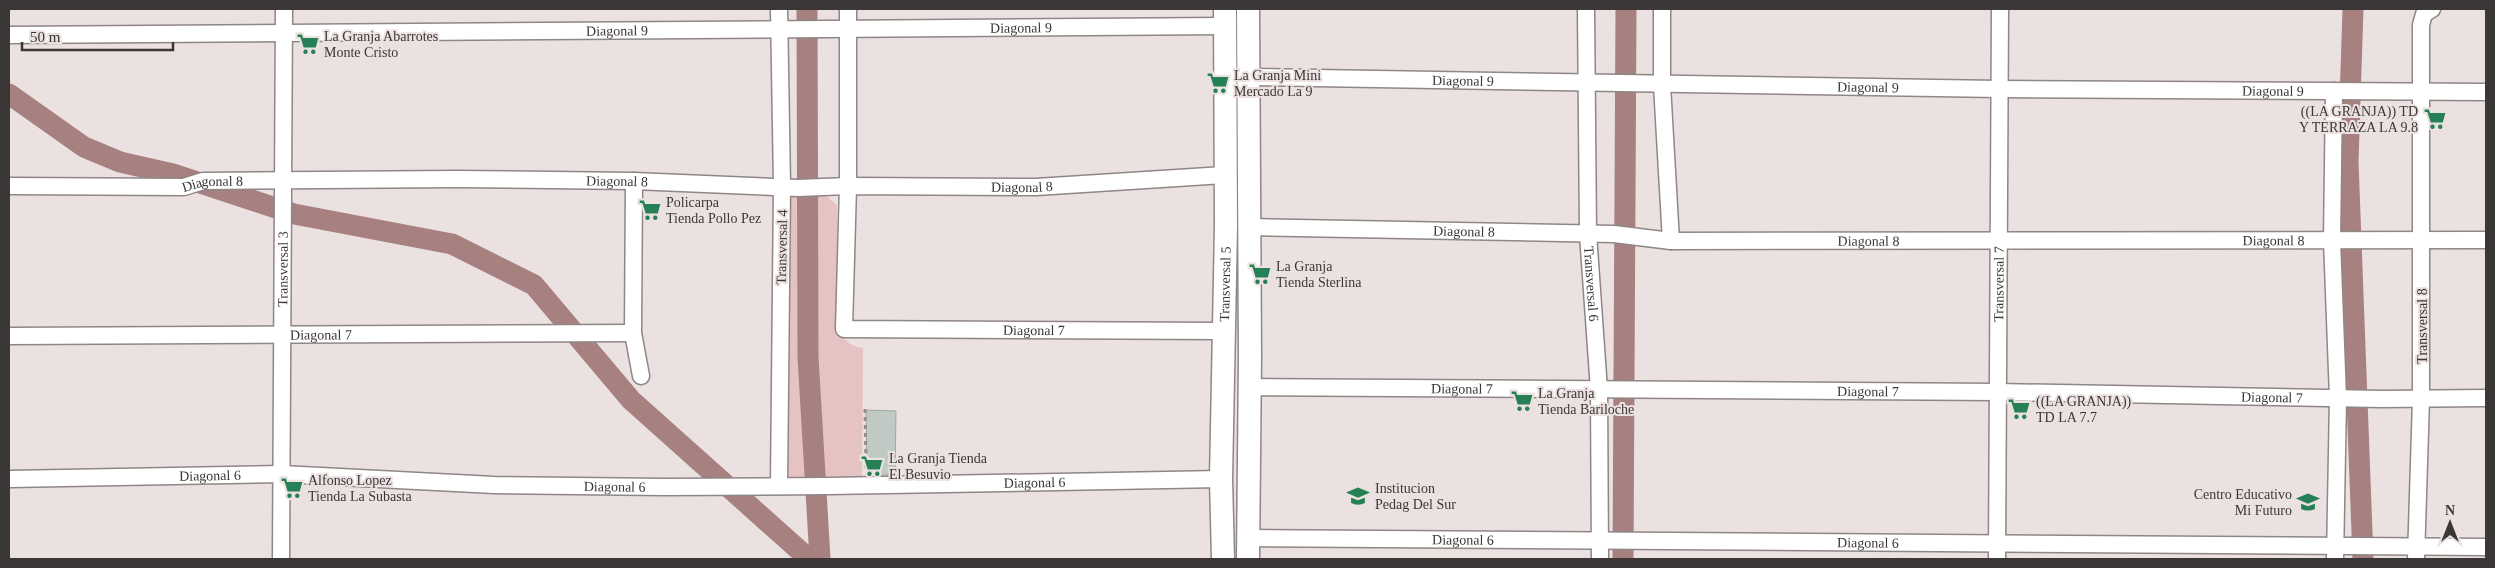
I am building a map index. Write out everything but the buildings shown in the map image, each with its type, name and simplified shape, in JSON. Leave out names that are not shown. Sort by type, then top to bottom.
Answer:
[{"type":"street","name":"Transversal 3","points":[[281,559],[284,9]]},
{"type":"street","name":"Transversal 4","points":[[779,9],[785,29],[790,187],[779,486]]},
{"type":"street","points":[[840,186],[848,9]]},
{"type":"street","name":"Transversal 5","points":[[1248,9],[1250,227],[1248,549]]},
{"type":"street","name":"Transversal 6","points":[[1586,9],[1592,84],[1588,234],[1604,390],[1609,541],[1600,559]]},
{"type":"street","points":[[1662,9],[1662,85],[1670,241]]},
{"type":"street","name":"Transversal 7","points":[[1997,552],[2000,9]]},
{"type":"street","name":"Transversal 8","points":[[2417,553],[2421,399],[2422,240],[2419,92],[2420,25],[2424,14],[2432,9]]},
{"type":"street","name":"Diagonal 9","points":[[9,35],[848,29],[1225,18]]},
{"type":"street","name":"Transversal 5","points":[[1223,559],[1221,479],[1225,18]]},
{"type":"street","name":"Diagonal 9","points":[[1249,77],[1592,84],[1644,82],[1662,85],[2486,92]]},
{"type":"street","points":[[2336,551],[2342,398],[2333,240],[2338,91]]},
{"type":"street","name":"Diagonal 8","points":[[9,186],[184,187],[203,180],[283,179],[634,180],[790,187],[1036,187],[1224,175]]},
{"type":"street","points":[[634,180],[633,333],[641,376]]},
{"type":"street","name":"Diagonal 7","points":[[840,186],[844,329],[1223,331]]},
{"type":"street","name":"Diagonal 8","points":[[1250,227],[1614,234],[1670,241],[2486,240]]},
{"type":"street","name":"Diagonal 7","points":[[9,336],[633,333]]},
{"type":"street","name":"Diagonal 7","points":[[1250,387],[1998,392],[2382,399],[2486,398]]},
{"type":"street","name":"Diagonal 6","points":[[9,479],[282,474],[494,485],[866,486],[1221,479]]},
{"type":"street","name":"Diagonal 6","points":[[1248,549],[1609,541],[1997,552],[2336,551],[2389,547],[2417,553],[2486,547]]},
{"type":"path","points":[[865,409],[866,486]]},
{"type":"shaded area","points":[[798,193],[823,193],[837,205],[837,323],[841,333],[849,343],[863,348],[862,476],[787,477],[784,203]]},
{"type":"waterway","points":[[807,9],[808,357],[820,559]]},
{"type":"waterway","points":[[1623,559],[1626,9]]},
{"type":"waterway","points":[[2353,9],[2348,162],[2363,559]]},
{"type":"waterway","points":[[9,94],[84,147],[120,162],[173,174],[294,214],[452,244],[534,285],[631,400],[809,559]]},
{"type":"place","name":"La Granja Abarrotes Monte Cristo","points":[[308,44]]},
{"type":"place","name":"La Granja Mini Mercado La 9","points":[[1218,83]]},
{"type":"place","name":"((LA GRANJA)) TD Y TERRAZA LA 9.8","points":[[2435,119]]},
{"type":"place","name":"Policarpa Tienda Pollo Pez","points":[[650,210]]},
{"type":"place","name":"La Granja Tienda Sterlina","points":[[1260,274]]},
{"type":"place","name":"La Granja Tienda Bariloche","points":[[1522,401]]},
{"type":"place","name":"((LA GRANJA)) TD LA 7.7","points":[[2019,409]]},
{"type":"place","name":"La Granja Tienda El Besuvio","points":[[872,466]]},
{"type":"place","name":"Alfonso Lopez Tienda La Subasta","points":[[292,488]]},
{"type":"place","name":"Institucion Pedag Del Sur","points":[[1358,496]]},
{"type":"place","name":"Centro Educativo Mi Futuro","points":[[2308,502]]}]
